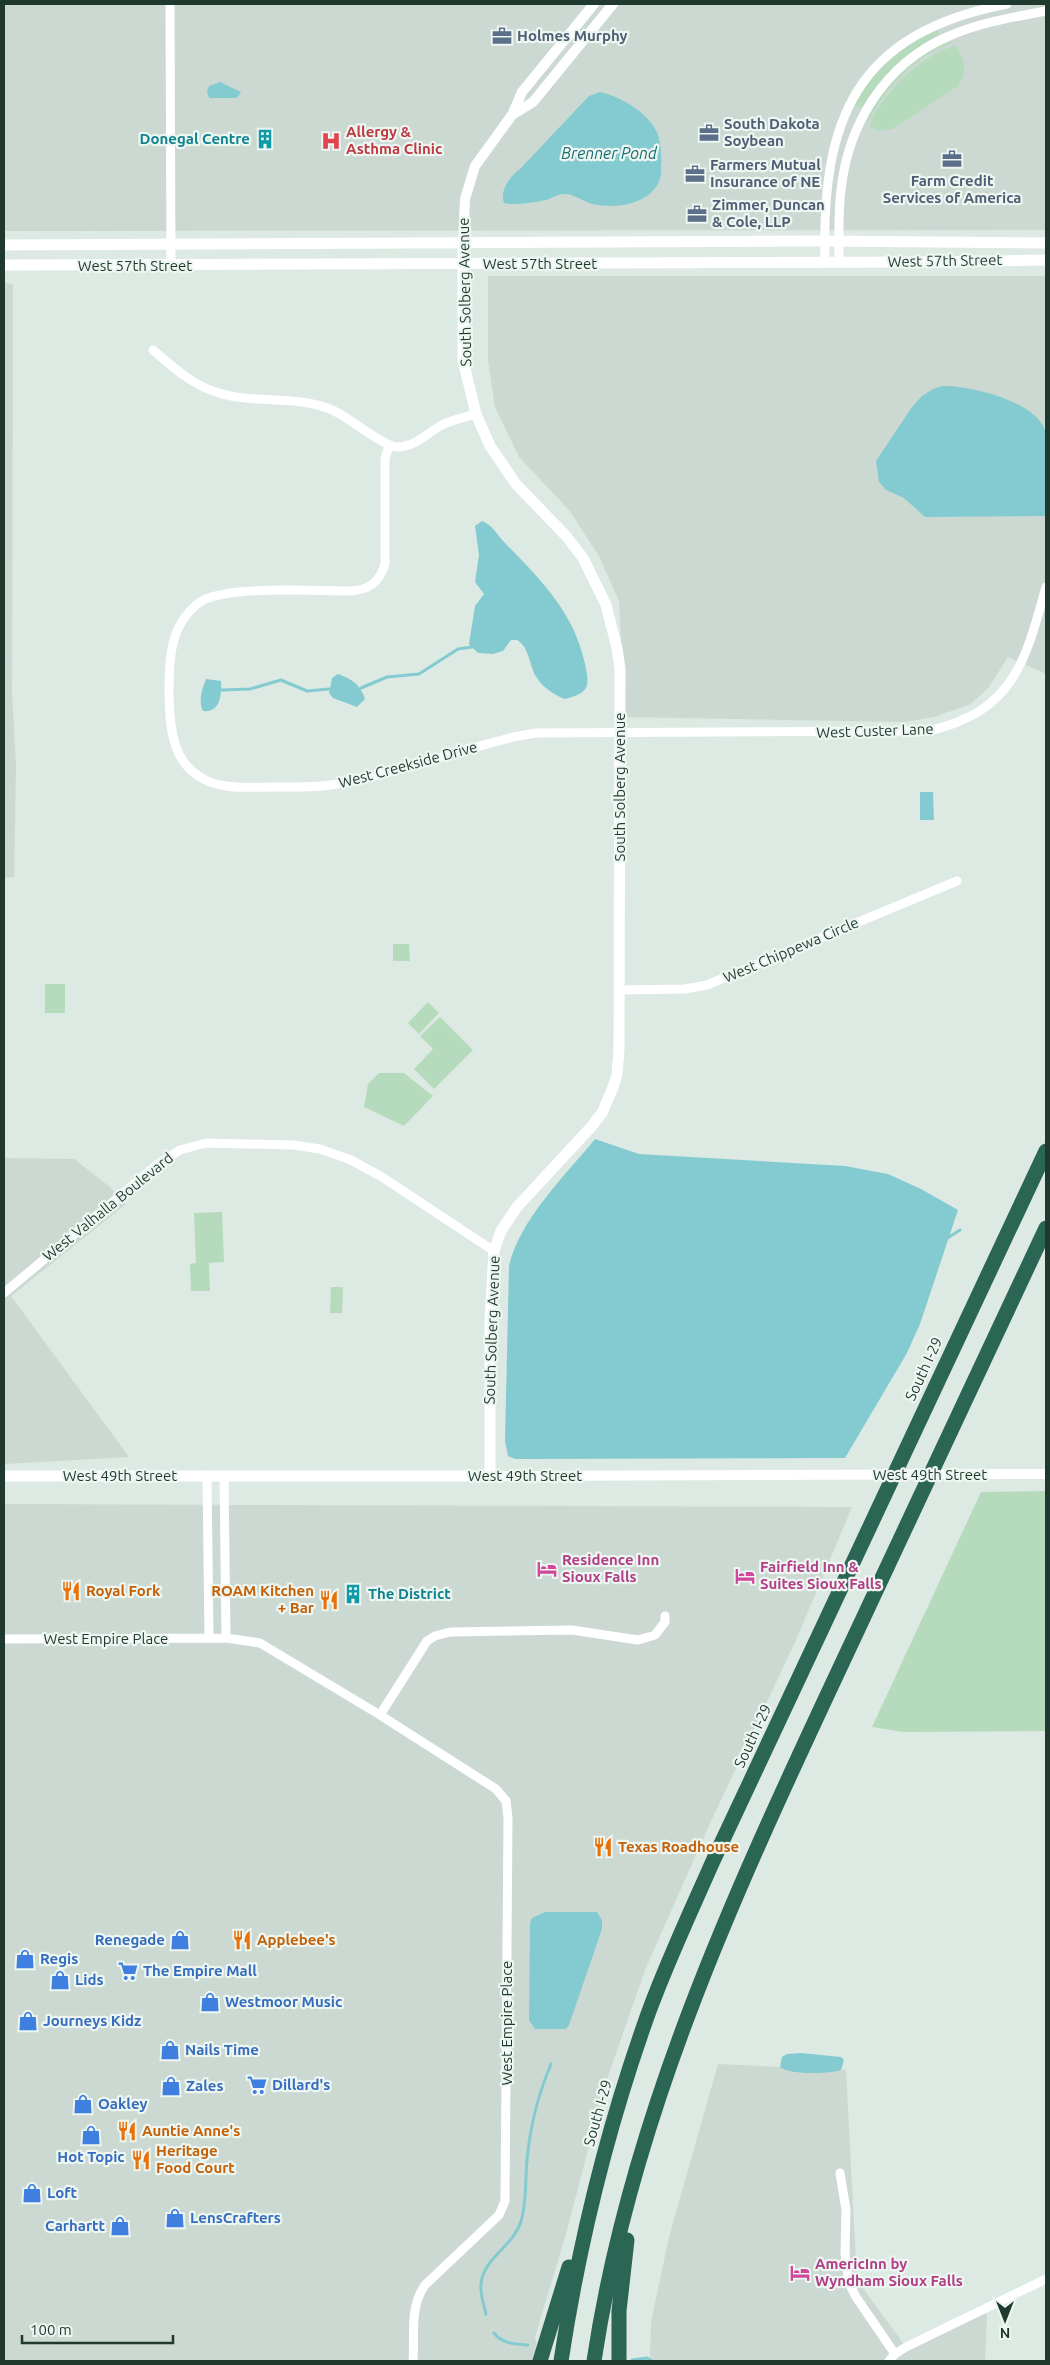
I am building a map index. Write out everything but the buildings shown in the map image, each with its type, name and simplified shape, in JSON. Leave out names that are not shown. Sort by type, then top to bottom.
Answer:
[{"type":"highway","name":"South I-29","points":[[561,2361],[588,2218],[609,2136],[648,2013],[687,1919],[1046,1151]]},
{"type":"highway","points":[[594,2361],[614,2254],[639,2162],[675,2048],[724,1925],[791,1772],[1046,1228]]},
{"type":"highway","points":[[540,2361],[609,2136]]},
{"type":"highway","points":[[619,2361],[622,2277],[639,2162]]},
{"type":"main road","name":"West 57th Street","points":[[4,245],[825,241],[1046,243]]},
{"type":"main road","name":"South Solberg Avenue","points":[[462,243],[463,360],[476,414],[490,446],[516,484],[567,537],[583,558],[606,605],[618,655],[620,734],[620,990],[617,1075],[606,1104],[591,1127],[517,1207],[500,1231],[494,1251],[490,1322],[490,1476]]},
{"type":"main road","name":"West 57th Street","points":[[4,265],[171,266],[1046,260]]},
{"type":"main road","name":"West 49th Street","points":[[4,1476],[490,1476]]},
{"type":"street","points":[[170,4],[171,266]]},
{"type":"street","name":"South Solberg Avenue","points":[[462,243],[463,211],[471,174],[482,154],[512,115],[522,92],[594,4]]},
{"type":"street","name":"South Solberg Avenue","points":[[512,115],[533,102],[613,4]]},
{"type":"street","points":[[825,262],[826,189],[831,158],[849,106],[865,79],[892,51],[927,28],[972,12],[1007,4]]},
{"type":"street","points":[[839,262],[841,189],[850,147],[871,99],[884,83],[913,57],[946,37],[994,22],[1046,10]]},
{"type":"street","points":[[153,350],[186,377],[211,391],[239,398],[294,400],[319,405],[349,419],[389,446],[408,446],[444,424],[476,414]]},
{"type":"street","name":"West Creekside Drive","points":[[389,446],[385,459],[386,556],[383,570],[372,586],[350,591],[218,594],[201,602],[180,624],[172,641],[169,659],[170,726],[175,747],[186,764],[205,780],[228,786],[314,787],[365,778],[512,737],[542,733],[620,734]]},
{"type":"street","name":"West Custer Lane","points":[[620,734],[929,732],[951,726],[974,716],[996,699],[1013,681],[1026,655],[1046,586]]},
{"type":"street","name":"West Chippewa Circle","points":[[620,990],[685,989],[707,985],[957,881]]},
{"type":"street","name":"West Valhalla Boulevard","points":[[4,1293],[158,1164],[180,1150],[206,1143],[293,1145],[331,1152],[351,1160],[382,1177],[494,1251]]},
{"type":"street","name":"West 49th Street","points":[[490,1476],[1046,1474]]},
{"type":"street","points":[[224,1475],[226,1638]]},
{"type":"street","points":[[207,1476],[209,1638]]},
{"type":"street","points":[[380,1715],[427,1642],[435,1636],[450,1632],[572,1630],[638,1640],[655,1635],[665,1622],[665,1616]]},
{"type":"street","name":"West Empire Place","points":[[4,1639],[226,1638],[260,1643],[380,1715],[496,1789],[506,1801],[508,1818],[505,2201],[499,2216],[425,2285],[418,2294],[413,2313],[412,2361]]},
{"type":"street","points":[[840,2172],[846,2210],[845,2253],[849,2283],[856,2297],[895,2354]]},
{"type":"street","points":[[889,2361],[895,2354],[1046,2279]]},
{"type":"shaded area","points":[[4,4],[1046,4],[1046,230],[4,231]]},
{"type":"shaded area","points":[[488,276],[1046,276],[1046,674],[1008,657],[989,687],[971,704],[934,717],[904,722],[625,717],[619,601],[599,556],[569,510],[519,457],[495,407],[488,360]]},
{"type":"shaded area","points":[[4,283],[13,284],[12,693],[16,767],[14,877],[4,878]]},
{"type":"shaded area","points":[[4,1158],[74,1159],[110,1187],[126,1204],[11,1296],[129,1457],[4,1464]]},
{"type":"shaded area","points":[[4,1504],[852,1507],[796,1640],[707,1830],[645,1970],[605,2085],[566,2234],[535,2337],[540,2361],[4,2361]]},
{"type":"shaded area","points":[[718,2064],[846,2070],[857,2280],[906,2347],[983,2304],[987,2316],[985,2361],[650,2361],[651,2322],[669,2237]]},
{"type":"green space","points":[[938,29],[939,34],[916,49],[887,75],[862,107],[855,106],[868,82],[889,60]]},
{"type":"green space","points":[[948,41],[953,43],[940,47],[927,55],[903,74],[882,99],[868,123],[869,113],[875,101],[885,89],[912,64]]},
{"type":"green space","points":[[956,46],[962,56],[964,66],[963,76],[958,86],[893,129],[880,131],[870,127],[874,115],[882,102],[904,77],[931,57]]},
{"type":"green space","points":[[393,944],[409,944],[410,961],[393,961]]},
{"type":"green space","points":[[45,984],[65,984],[65,1013],[45,1013]]},
{"type":"green space","points":[[428,1002],[439,1013],[419,1034],[408,1023]]},
{"type":"green space","points":[[440,1017],[473,1050],[434,1089],[414,1069],[433,1049],[420,1036]]},
{"type":"green space","points":[[379,1073],[404,1073],[433,1096],[404,1126],[364,1107],[368,1084]]},
{"type":"green space","points":[[222,1212],[224,1262],[209,1263],[210,1291],[191,1291],[190,1264],[196,1263],[194,1213]]},
{"type":"green space","points":[[331,1287],[343,1287],[342,1313],[330,1313]]},
{"type":"green space","points":[[1046,1491],[1046,1731],[903,1732],[872,1727],[981,1492]]},
{"type":"water","points":[[220,82],[241,92],[237,98],[209,98],[207,91],[209,86]]},
{"type":"water","name":"Brenner Pond","points":[[600,92],[617,97],[634,107],[654,127],[660,144],[661,174],[658,184],[652,192],[635,202],[613,206],[593,204],[572,195],[564,194],[537,202],[504,203],[504,189],[513,175],[589,96]]},
{"type":"water","points":[[942,386],[954,386],[985,392],[1002,398],[1018,404],[1041,423],[1047,440],[1046,516],[925,517],[904,498],[886,490],[879,482],[876,461],[912,407],[922,396]]},
{"type":"water","points":[[482,521],[492,528],[543,583],[573,628],[580,645],[587,672],[586,688],[579,694],[565,699],[546,688],[534,673],[527,652],[517,640],[511,640],[503,651],[493,654],[478,653],[469,644],[475,606],[484,594],[475,582],[479,555],[475,526]]},
{"type":"water","points":[[338,674],[351,680],[361,689],[365,699],[357,707],[333,698],[329,693],[332,678]]},
{"type":"water","points":[[206,679],[221,681],[221,692],[216,706],[209,711],[203,711],[201,699]]},
{"type":"water","points":[[920,792],[933,792],[934,820],[920,820]]},
{"type":"water","points":[[595,1139],[639,1154],[845,1166],[888,1174],[921,1189],[958,1210],[920,1324],[907,1353],[845,1458],[515,1459],[508,1456],[505,1441],[509,1266],[523,1232],[533,1215],[557,1183]]},
{"type":"water","points":[[545,1912],[597,1912],[602,1920],[602,1929],[566,2029],[535,2029],[529,2020],[530,1923],[532,1918]]},
{"type":"water","points":[[801,2053],[841,2057],[844,2060],[841,2070],[828,2072],[800,2073],[780,2067],[782,2057],[787,2054]]},
{"type":"waterway","points":[[361,688],[387,677],[419,674],[458,649],[472,647]]},
{"type":"waterway","points":[[222,690],[250,689],[281,680],[307,691],[329,689]]},
{"type":"waterway","points":[[946,1239],[960,1230]]},
{"type":"waterway","points":[[486,2314],[481,2292],[483,2275],[493,2259],[512,2238],[521,2221],[526,2191],[527,2160],[532,2123],[542,2087],[551,2064]]},
{"type":"waterway","points":[[494,2333],[505,2341],[528,2345]]},
{"type":"waterway","points":[[632,2360],[647,2358],[652,2361]]},
{"type":"place","name":"Holmes Murphy","points":[[502,36]]},
{"type":"place","name":"South Dakota Soybean","points":[[709,133]]},
{"type":"place","name":"Donegal Centre","points":[[265,139]]},
{"type":"place","name":"Allergy & Asthma Clinic","points":[[331,141]]},
{"type":"place","name":"Farm Credit Services of America","points":[[952,159]]},
{"type":"place","name":"Farmers Mutual Insurance of NE","points":[[695,174]]},
{"type":"place","name":"Zimmer, Duncan & Cole, LLP","points":[[697,214]]},
{"type":"place","name":"Residence Inn Sioux Falls","points":[[547,1569]]},
{"type":"place","name":"Fairfield Inn & Suites Sioux Falls","points":[[745,1576]]},
{"type":"place","name":"Royal Fork","points":[[71,1591]]},
{"type":"place","name":"The District","points":[[353,1594]]},
{"type":"place","name":"ROAM Kitchen + Bar","points":[[329,1600]]},
{"type":"place","name":"Texas Roadhouse","points":[[603,1847]]},
{"type":"place","name":"Renegade","points":[[180,1940]]},
{"type":"place","name":"Applebee's","points":[[242,1940]]},
{"type":"place","name":"Regis","points":[[25,1959]]},
{"type":"place","name":"The Empire Mall","points":[[128,1971]]},
{"type":"place","name":"Lids","points":[[60,1980]]},
{"type":"place","name":"Westmoor Music","points":[[210,2002]]},
{"type":"place","name":"Journeys Kidz","points":[[28,2021]]},
{"type":"place","name":"Nails Time","points":[[170,2050]]},
{"type":"place","name":"Dillard's","points":[[257,2085]]},
{"type":"place","name":"Zales","points":[[171,2086]]},
{"type":"place","name":"Oakley","points":[[83,2104]]},
{"type":"place","name":"Auntie Anne's","points":[[127,2131]]},
{"type":"place","name":"Hot Topic","points":[[91,2135]]},
{"type":"place","name":"Heritage Food Court","points":[[141,2160]]},
{"type":"place","name":"Loft","points":[[32,2193]]},
{"type":"place","name":"LensCrafters","points":[[175,2218]]},
{"type":"place","name":"Carhartt","points":[[120,2226]]},
{"type":"place","name":"AmericInn by Wyndham Sioux Falls","points":[[800,2273]]}]
